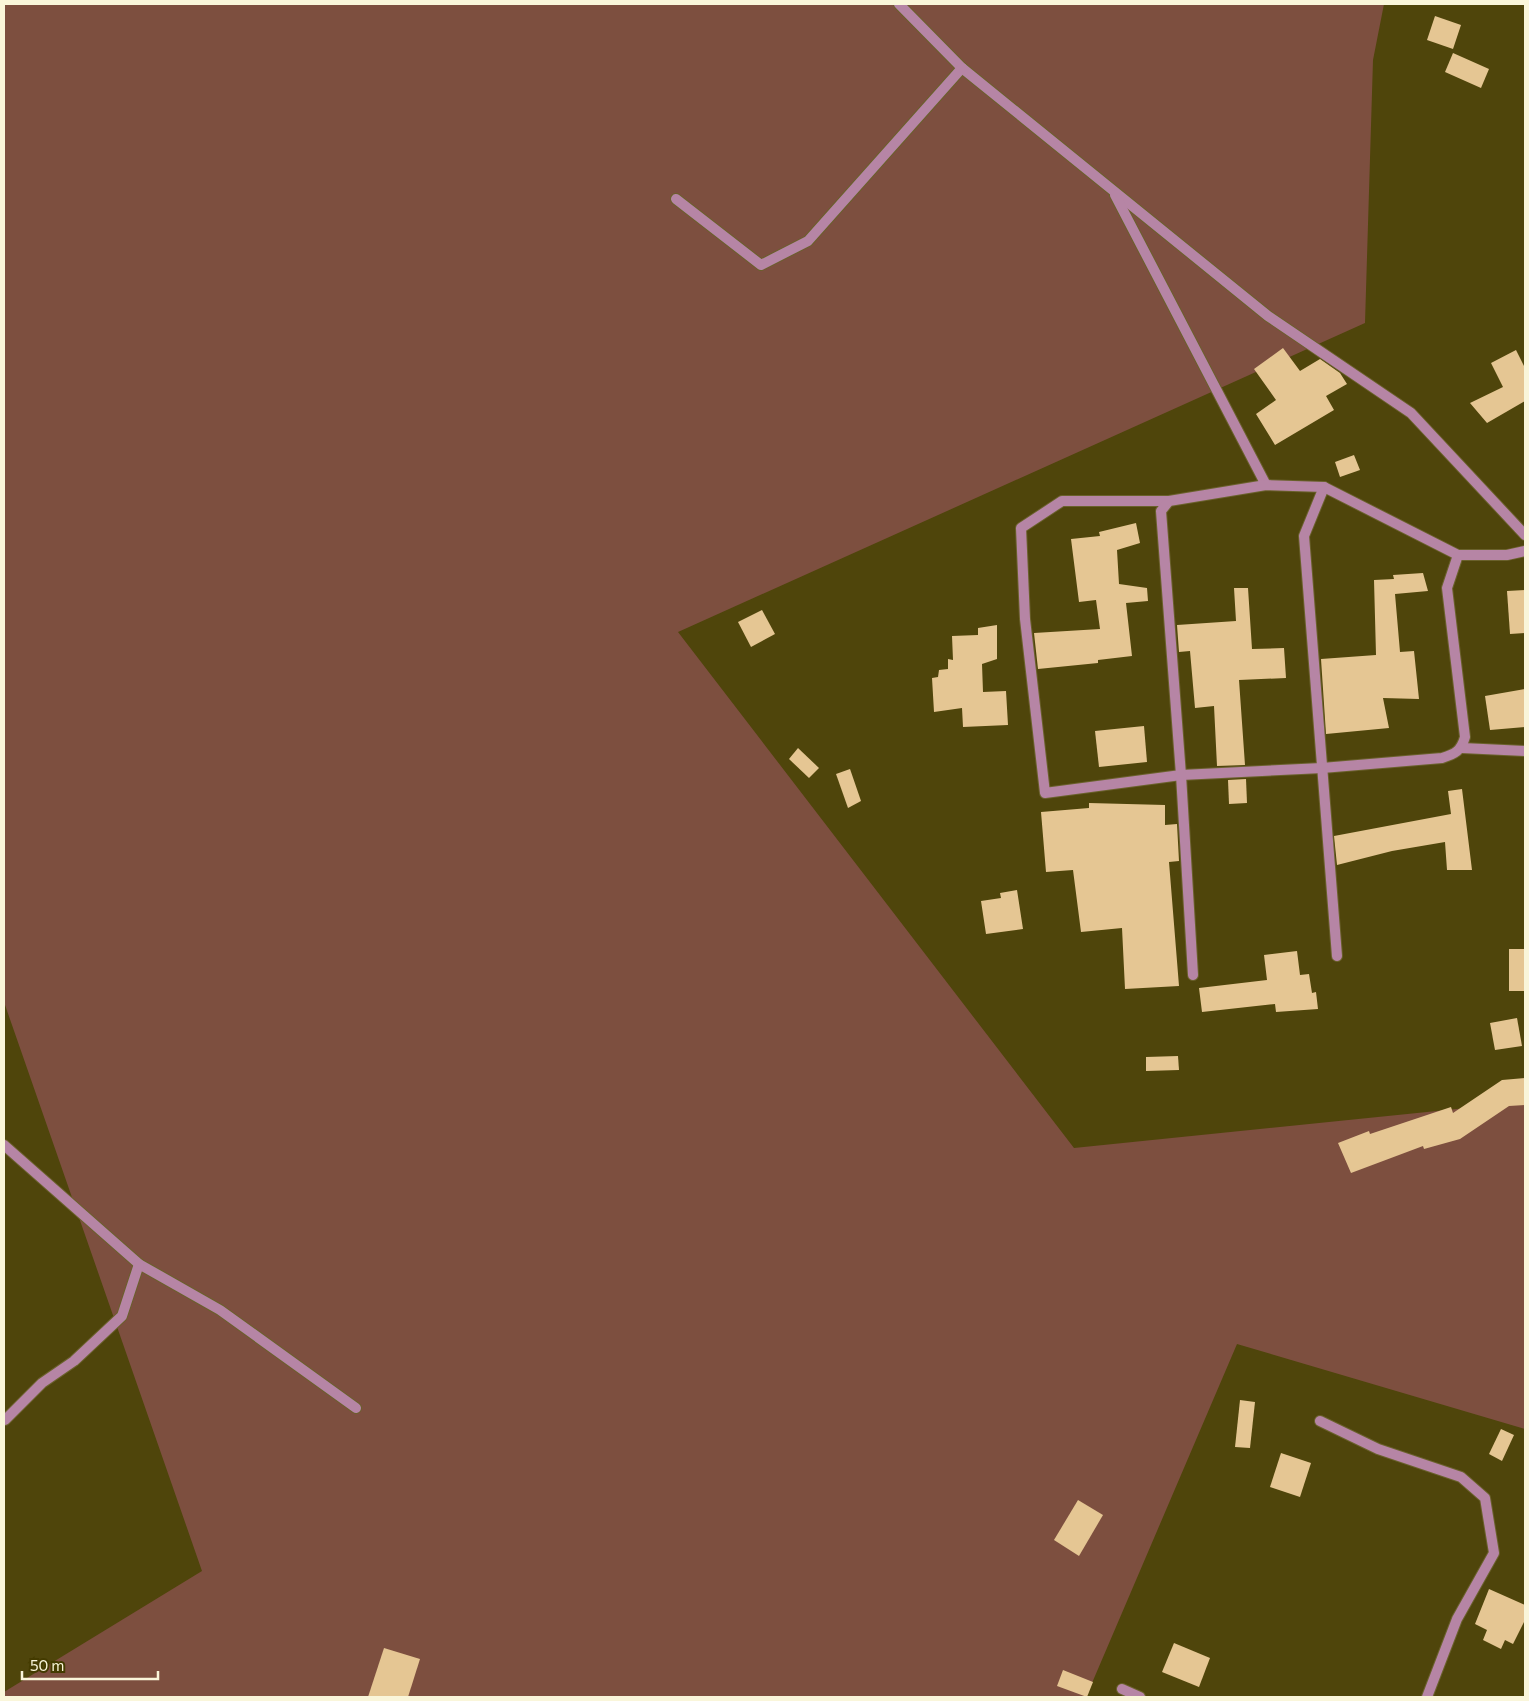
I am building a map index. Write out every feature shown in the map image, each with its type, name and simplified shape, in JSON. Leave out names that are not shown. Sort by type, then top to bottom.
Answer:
[{"type":"street","points":[[899,4],[962,68],[1268,316],[1412,413],[1525,535]]},
{"type":"street","points":[[676,199],[761,265],[808,241],[962,68]]},
{"type":"street","points":[[1113,191],[1266,485]]},
{"type":"street","points":[[1458,555],[1446,588],[1465,737],[1462,748],[1454,754],[1442,758],[1322,768],[1182,775],[1044,793],[1025,619],[1022,528],[1062,501],[1169,501],[1266,485],[1324,487],[1458,555],[1507,554],[1525,551]]},
{"type":"street","points":[[1324,487],[1304,536],[1337,956]]},
{"type":"street","points":[[1169,501],[1161,511],[1182,775],[1193,975]]},
{"type":"street","points":[[1462,748],[1525,751]]},
{"type":"street","points":[[4,1144],[139,1264],[220,1310],[356,1408]]},
{"type":"street","points":[[5,1420],[42,1383],[74,1361],[122,1316],[139,1264]]},
{"type":"street","points":[[1320,1421],[1378,1449],[1461,1477],[1485,1498],[1494,1553],[1458,1619],[1427,1697]]},
{"type":"street","points":[[1122,1689],[1140,1697]]},
{"type":"shaded area","points":[[4,4],[1384,4],[1373,60],[1365,323],[678,632],[1074,1148],[1525,1102],[1525,1429],[1237,1344],[1086,1697],[4,1697],[4,1692],[202,1571],[4,1002]]},
{"type":"building","points":[[1435,16],[1461,25],[1453,49],[1427,40]]},
{"type":"building","points":[[1453,53],[1489,69],[1481,88],[1445,72]]},
{"type":"building","points":[[1283,348],[1300,371],[1320,359],[1340,373],[1347,384],[1326,396],[1334,410],[1275,445],[1256,414],[1276,400],[1254,369]]},
{"type":"building","points":[[1516,350],[1525,368],[1525,401],[1487,423],[1470,403],[1503,387],[1491,363]]},
{"type":"building","points":[[1354,455],[1360,470],[1340,477],[1335,462]]},
{"type":"building","points":[[1136,523],[1140,543],[1117,550],[1119,584],[1147,588],[1148,601],[1126,603],[1132,656],[1098,660],[1098,663],[1038,669],[1034,633],[1100,629],[1096,600],[1079,602],[1071,539],[1100,536],[1099,532]]},
{"type":"building","points":[[1423,573],[1428,591],[1395,594],[1400,652],[1414,651],[1419,699],[1383,698],[1389,728],[1326,734],[1321,659],[1376,655],[1374,580],[1394,579],[1393,575]]},
{"type":"building","points":[[1234,588],[1248,588],[1252,649],[1284,648],[1286,678],[1239,680],[1245,765],[1217,766],[1214,706],[1195,708],[1190,651],[1179,652],[1177,625],[1236,621]]},
{"type":"building","points":[[1525,590],[1525,633],[1510,634],[1507,591]]},
{"type":"building","points":[[762,610],[775,634],[751,647],[738,622]]},
{"type":"building","points":[[997,625],[997,659],[982,664],[983,692],[1006,691],[1008,725],[963,727],[962,708],[934,712],[932,678],[938,677],[939,670],[948,669],[948,659],[953,660],[952,636],[978,635],[978,628]]},
{"type":"building","points":[[1525,689],[1525,727],[1490,730],[1485,696]]},
{"type":"building","points":[[1144,726],[1147,762],[1099,767],[1095,731]]},
{"type":"building","points":[[798,748],[819,768],[809,778],[789,759]]},
{"type":"building","points":[[850,769],[861,801],[848,808],[836,774]]},
{"type":"building","points":[[1246,779],[1247,803],[1229,804],[1228,780]]},
{"type":"building","points":[[1462,789],[1472,870],[1447,870],[1445,842],[1392,851],[1337,865],[1334,836],[1451,814],[1448,791]]},
{"type":"building","points":[[1089,803],[1165,805],[1165,825],[1177,824],[1179,861],[1169,862],[1179,986],[1125,989],[1122,928],[1081,932],[1073,870],[1046,872],[1041,812],[1089,808]]},
{"type":"building","points":[[1017,890],[1023,929],[986,934],[981,901],[1001,898],[1000,893]]},
{"type":"building","points":[[1509,949],[1525,949],[1525,991],[1509,991]]},
{"type":"building","points":[[1297,951],[1300,975],[1309,974],[1312,993],[1316,992],[1318,1009],[1276,1012],[1275,1004],[1202,1012],[1199,988],[1267,980],[1264,955]]},
{"type":"building","points":[[1517,1018],[1522,1046],[1495,1050],[1490,1023]]},
{"type":"building","points":[[1178,1056],[1179,1070],[1146,1071],[1146,1057]]},
{"type":"building","points":[[1525,1078],[1525,1105],[1509,1106],[1460,1139],[1424,1149],[1423,1146],[1351,1173],[1338,1143],[1369,1131],[1370,1134],[1451,1107],[1453,1113],[1502,1080]]},
{"type":"building","points":[[1240,1400],[1255,1402],[1250,1448],[1235,1447]]},
{"type":"building","points":[[1501,1429],[1514,1435],[1502,1461],[1489,1454]]},
{"type":"building","points":[[1281,1453],[1311,1463],[1300,1497],[1270,1487]]},
{"type":"building","points":[[1078,1500],[1103,1515],[1079,1556],[1054,1540]]},
{"type":"building","points":[[1489,1589],[1525,1605],[1525,1620],[1513,1644],[1505,1640],[1501,1649],[1483,1640],[1487,1630],[1475,1624]]},
{"type":"building","points":[[1174,1643],[1210,1658],[1199,1687],[1162,1672]]},
{"type":"building","points":[[384,1648],[420,1659],[408,1697],[368,1697]]},
{"type":"building","points":[[1063,1670],[1093,1682],[1087,1697],[1057,1686]]}]
